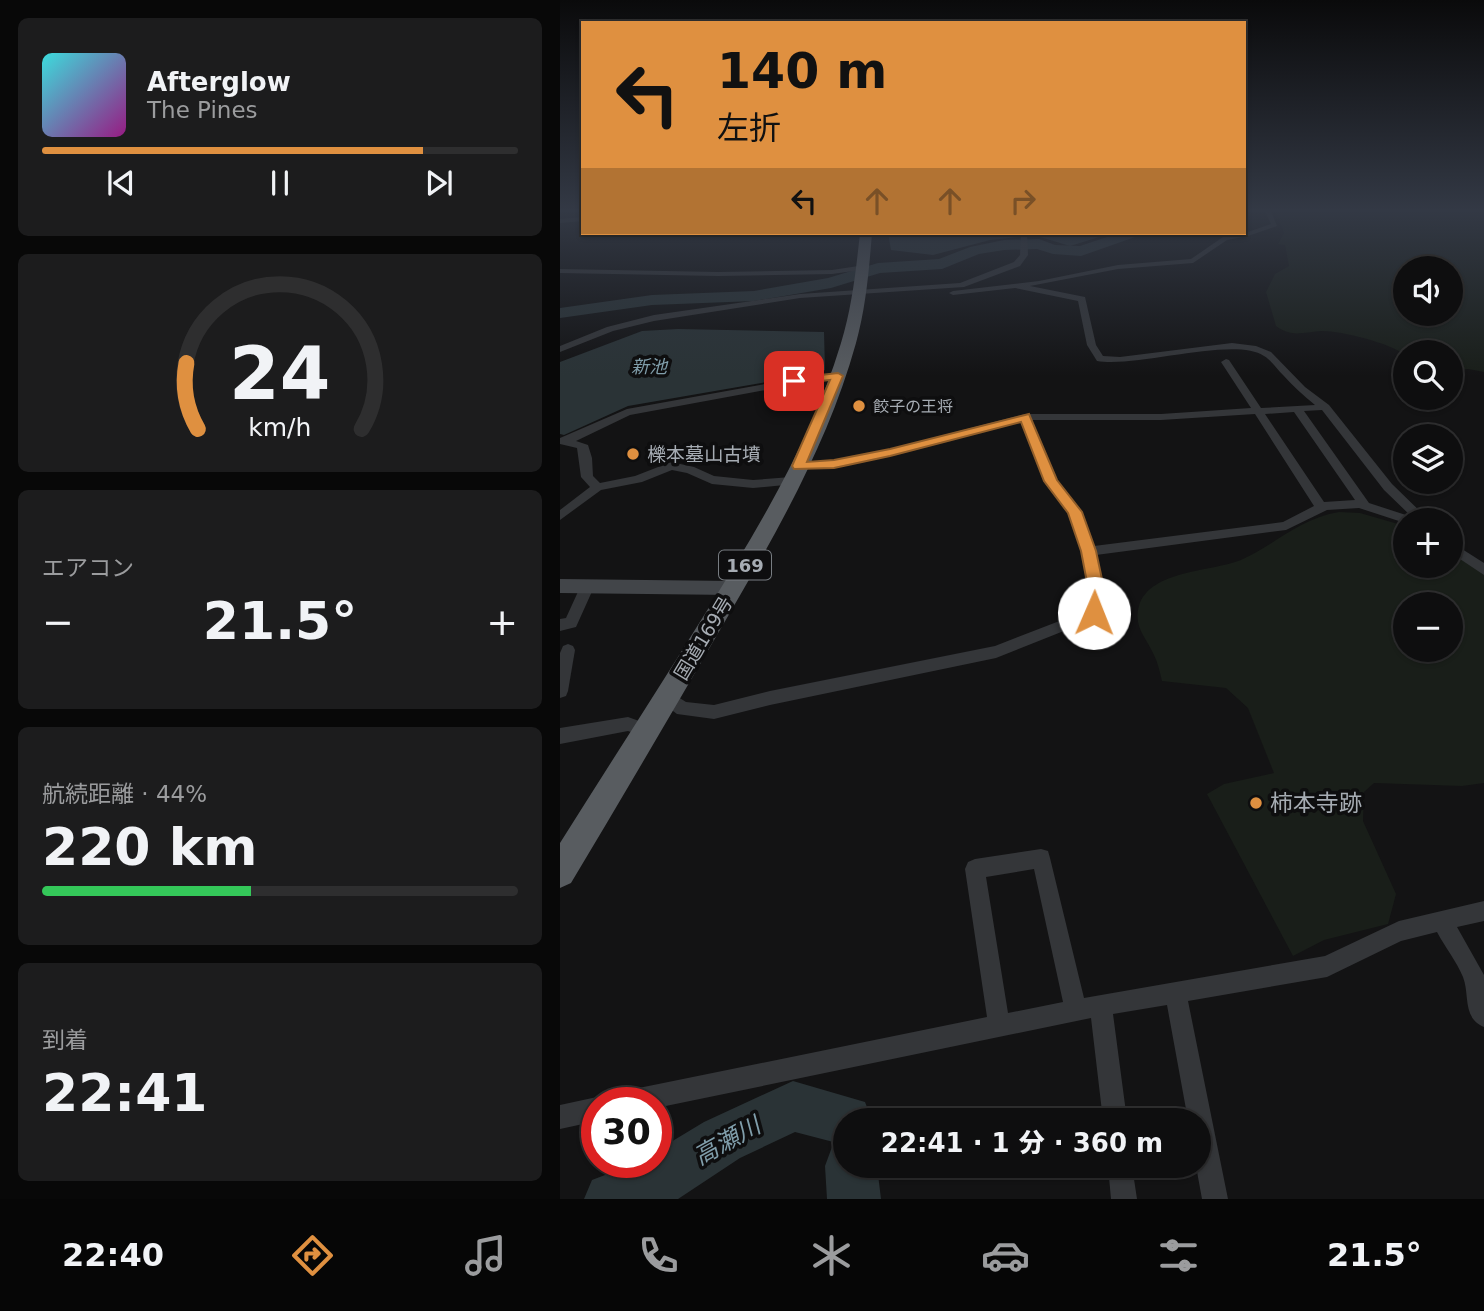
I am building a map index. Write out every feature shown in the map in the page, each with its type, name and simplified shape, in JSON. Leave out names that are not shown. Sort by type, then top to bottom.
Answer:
[{"type":"highway","name":"国道169号","points":[[560,872],[733,588],[795,474],[838,376],[865,267]]},
{"type":"main road","points":[[560,586],[733,588]]},
{"type":"street","points":[[560,349],[610,329],[654,318],[800,296],[861,290],[935,289],[961,285],[1014,265]]},
{"type":"street","points":[[935,289],[955,293],[1039,283],[1118,267],[1143,265]]},
{"type":"street","points":[[560,271],[718,274],[832,272],[865,267]]},
{"type":"street","points":[[1011,285],[1082,299],[1087,311],[1088,337],[1100,359],[1120,360],[1232,346],[1256,348],[1274,359],[1301,389],[1325,407],[1388,487],[1410,508]]},
{"type":"street","points":[[1226,362],[1322,508]]},
{"type":"street","points":[[562,442],[627,412],[820,376],[838,376]]},
{"type":"street","points":[[560,516],[597,487],[638,479],[670,466],[690,470],[712,480],[753,484],[1025,417],[1161,417],[1325,407]]},
{"type":"street","points":[[1298,410],[1365,506]]},
{"type":"street","points":[[667,697],[683,709],[714,712],[996,652],[1094,613],[1098,598],[1088,551],[1075,512],[1051,481],[1025,417]]},
{"type":"street","points":[[562,442],[582,445],[587,477],[597,487]]},
{"type":"street","points":[[1088,551],[1286,526],[1322,508],[1365,506],[1393,515]]},
{"type":"street","points":[[1463,555],[1484,570]]},
{"type":"street","points":[[560,625],[571,623],[587,587]]},
{"type":"street","points":[[560,691],[568,650]]},
{"type":"street","points":[[560,736],[628,724],[647,730]]},
{"type":"street","points":[[999,1025],[975,869],[1041,858],[1076,1010]]},
{"type":"street","points":[[672,1093],[1076,1010],[1327,966],[1399,931],[1484,911]]},
{"type":"street","points":[[1442,921],[1474,976],[1478,1007],[1484,1016]]},
{"type":"street","points":[[1176,993],[1215,1199]]},
{"type":"street","points":[[1101,1006],[1114,1108]]},
{"type":"street","points":[[560,1117],[581,1112]]},
{"type":"street","points":[[1121,1178],[1124,1199]]},
{"type":"shaded area","points":[[1289,265],[1393,265],[1393,326],[1463,326],[1463,265],[1484,265],[1484,372],[1463,370],[1463,340],[1393,340],[1393,348],[1353,335],[1322,331],[1293,333],[1282,330],[1276,326],[1266,292],[1275,274]]},
{"type":"shaded area","points":[[1339,512],[1360,513],[1393,523],[1393,578],[1463,578],[1463,558],[1484,573],[1484,783],[1462,786],[1374,783],[1364,792],[1363,821],[1396,894],[1388,924],[1324,940],[1293,956],[1207,794],[1224,784],[1274,773],[1248,708],[1226,688],[1162,681],[1155,658],[1141,632],[1138,613],[1145,594],[1169,578],[1243,559],[1313,520]]},
{"type":"water","name":"新池","points":[[678,329],[824,332],[825,370],[628,406],[564,435],[560,434],[560,362],[642,331]]},
{"type":"waterway","points":[[560,313],[652,300],[754,296],[831,283],[878,268],[927,265]]},
{"type":"waterway","name":"高瀬川","points":[[611,1199],[645,1189],[722,1140],[793,1106],[833,1116]]},
{"type":"waterway","name":"高瀬川","points":[[852,1178],[854,1199]]},
{"type":"place","name":"餃子の王将","points":[[859,406]]},
{"type":"place","name":"櫟本墓山古墳","points":[[633,454]]},
{"type":"place","name":"柿本寺跡","points":[[1256,803]]},
{"type":"route","points":[[794,381],[838,376],[827,406],[798,466],[834,464],[890,452],[1025,417],[1051,481],[1075,512],[1088,551],[1098,598],[1094,613]]}]
